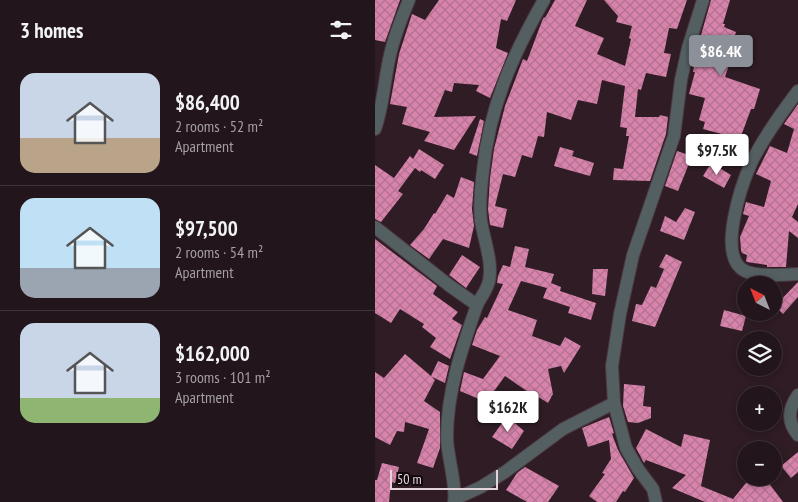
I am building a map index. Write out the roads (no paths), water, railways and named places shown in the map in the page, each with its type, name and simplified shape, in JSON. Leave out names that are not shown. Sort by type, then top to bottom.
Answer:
[{"type":"street","points":[[375,129],[380,114],[391,51],[409,0]]},
{"type":"street","points":[[544,0],[506,76],[489,128],[483,170],[481,218],[490,275],[487,289],[477,305],[454,377],[448,412],[447,441],[454,501],[505,472],[563,429],[614,403]]},
{"type":"street","points":[[656,502],[653,489],[638,469],[626,448],[614,403],[612,366],[622,305],[633,255],[674,136],[685,64],[703,0]]},
{"type":"street","points":[[798,91],[753,160],[740,199],[731,236],[731,251],[734,261],[744,271],[755,274],[798,274]]},
{"type":"street","points":[[375,227],[477,305]]},
{"type":"street","points":[[798,395],[793,402],[789,419],[798,435]]}]
